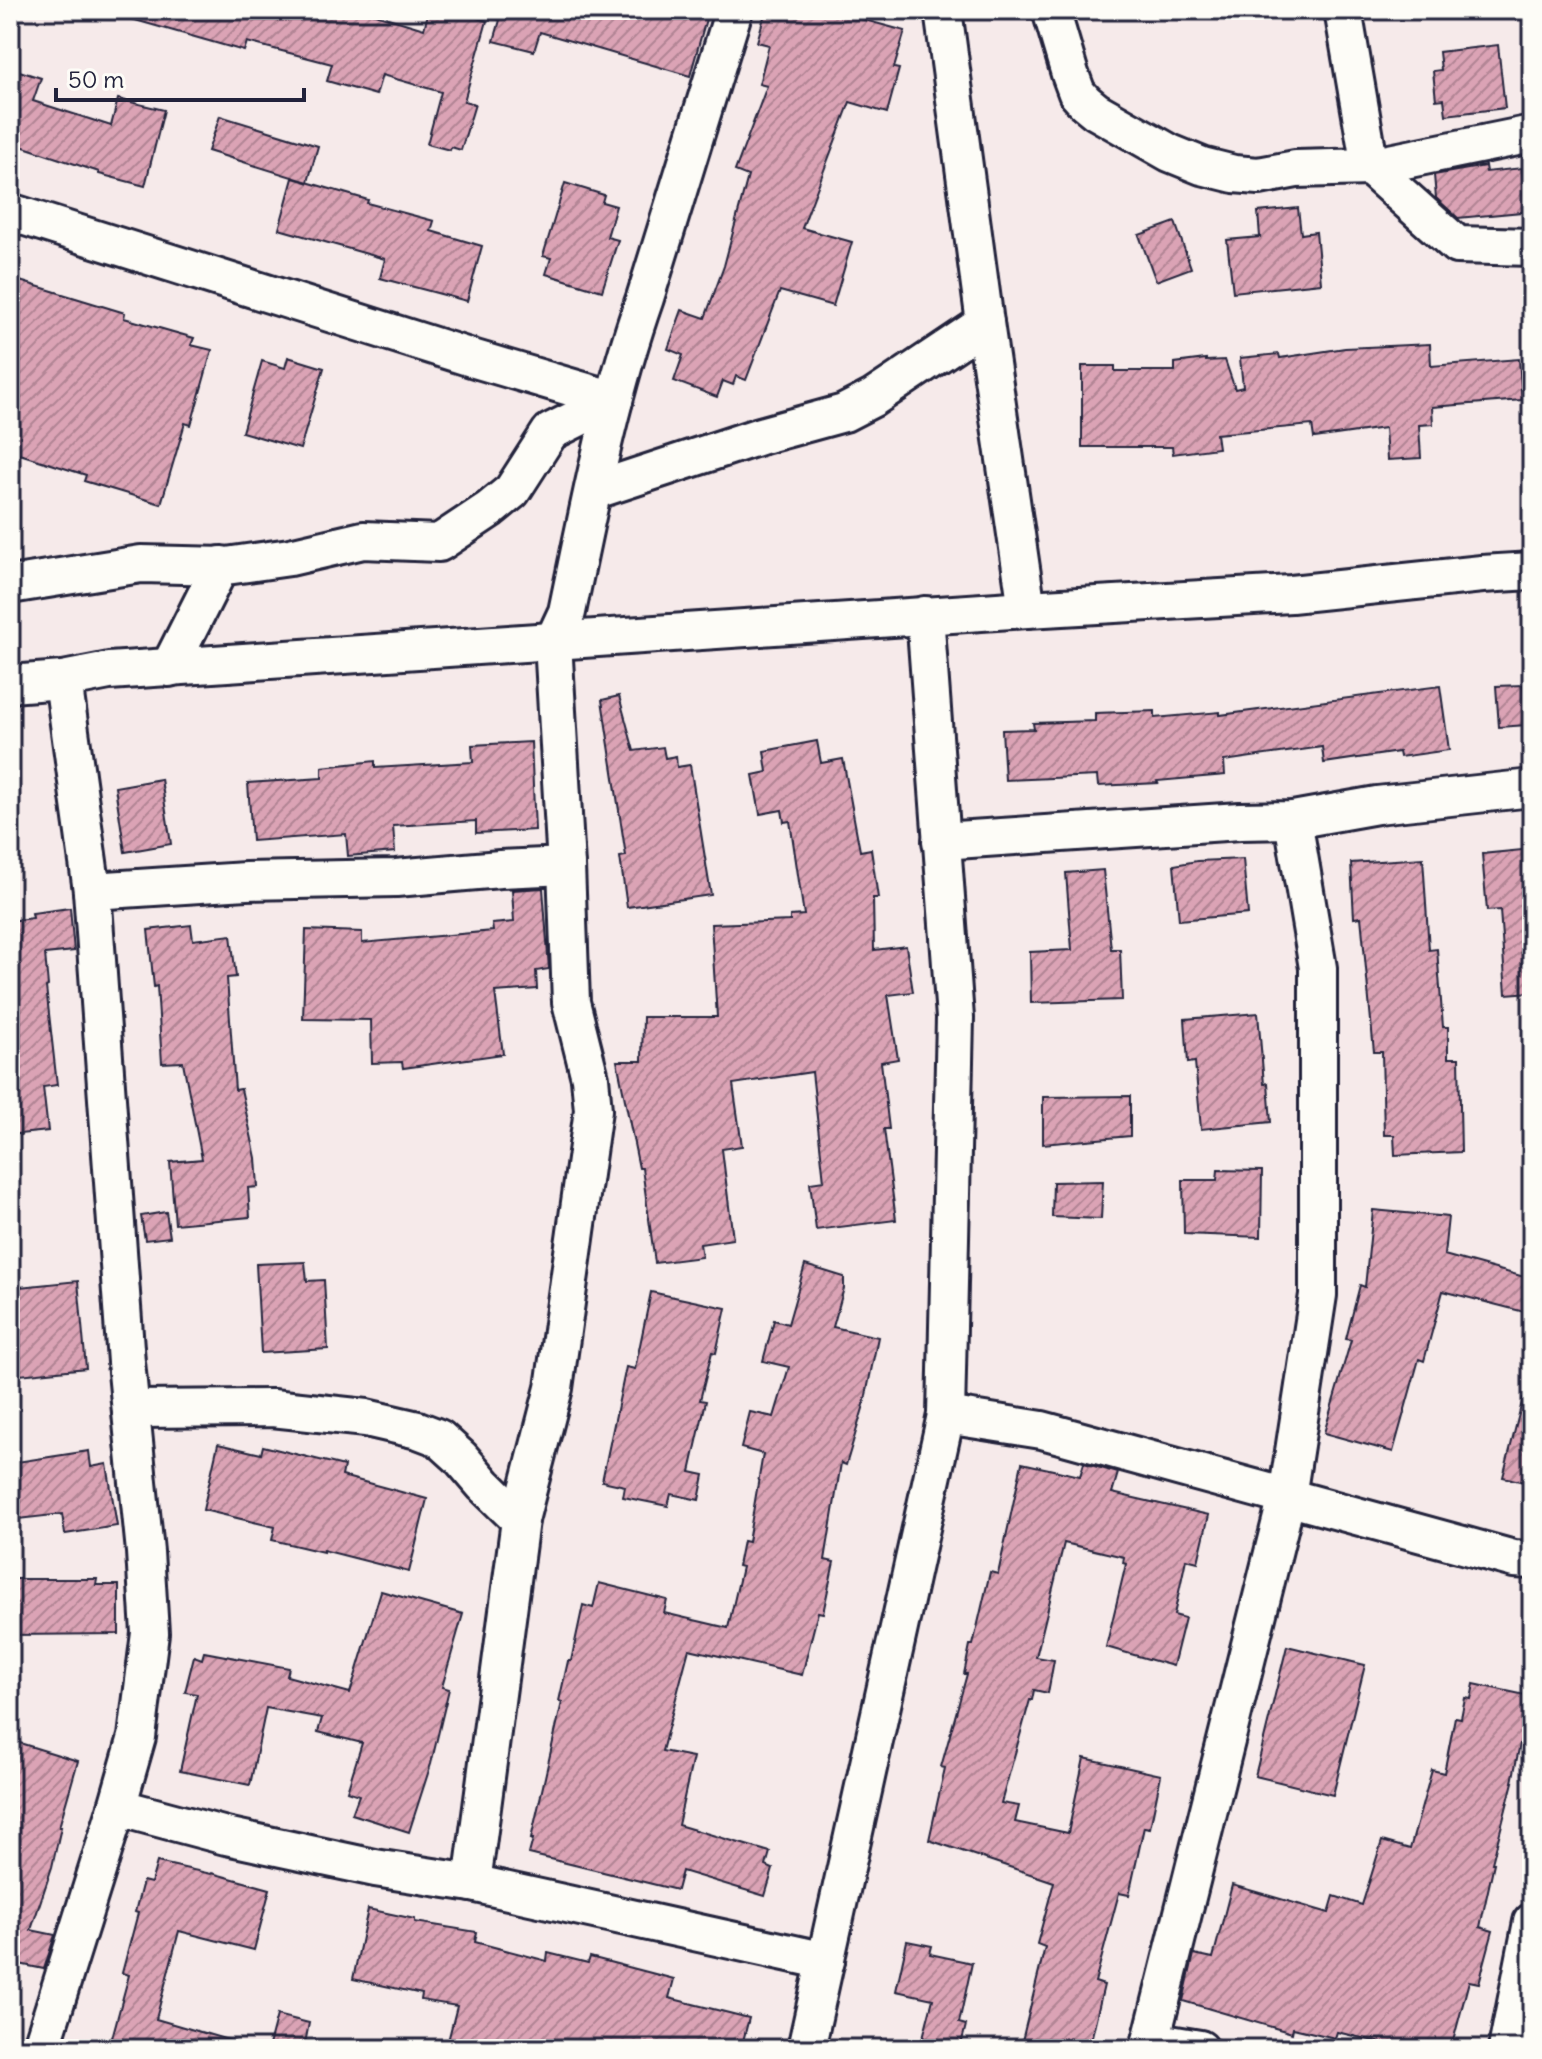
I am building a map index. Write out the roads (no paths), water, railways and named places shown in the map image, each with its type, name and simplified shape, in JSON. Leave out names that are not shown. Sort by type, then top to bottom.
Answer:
[{"type":"street","points":[[472,1883],[520,1520],[554,1388],[593,1110],[590,1078],[571,1002],[553,642],[567,612],[614,400],[630,342],[734,10]]},
{"type":"street","points":[[943,10],[1027,609]]},
{"type":"street","points":[[1051,10],[1077,93],[1085,102],[1170,153],[1212,169],[1259,176],[1296,169],[1370,167],[1532,134]]},
{"type":"street","points":[[1343,10],[1370,167],[1457,245],[1532,247]]},
{"type":"street","points":[[10,212],[614,400]]},
{"type":"street","points":[[593,491],[760,436],[844,413],[885,391],[985,323]]},
{"type":"street","points":[[10,585],[141,564],[221,565],[290,557],[363,540],[439,543],[512,491],[550,432],[614,400]]},
{"type":"street","points":[[169,668],[221,565]]},
{"type":"street","points":[[10,684],[63,680],[109,671],[925,615],[1291,594],[1532,571]]},
{"type":"street","points":[[806,2049],[946,1415],[955,1018],[925,615]]},
{"type":"street","points":[[41,2049],[137,1737],[150,1633],[124,1346],[92,891],[63,680]]},
{"type":"street","points":[[941,841],[1293,820],[1377,805],[1532,788]]},
{"type":"street","points":[[1200,2049],[1150,2045],[1287,1497],[1318,1295],[1318,968],[1293,820]]},
{"type":"street","points":[[92,891],[246,881],[396,878],[566,866]]},
{"type":"street","points":[[131,1409],[272,1408],[366,1418],[418,1430],[439,1438],[520,1520]]},
{"type":"street","points":[[946,1415],[1042,1430],[1514,1559],[1532,1560]]},
{"type":"street","points":[[117,1807],[226,1836],[360,1865],[472,1883],[826,1961]]},
{"type":"street","points":[[1507,2049],[1532,1922]]}]
